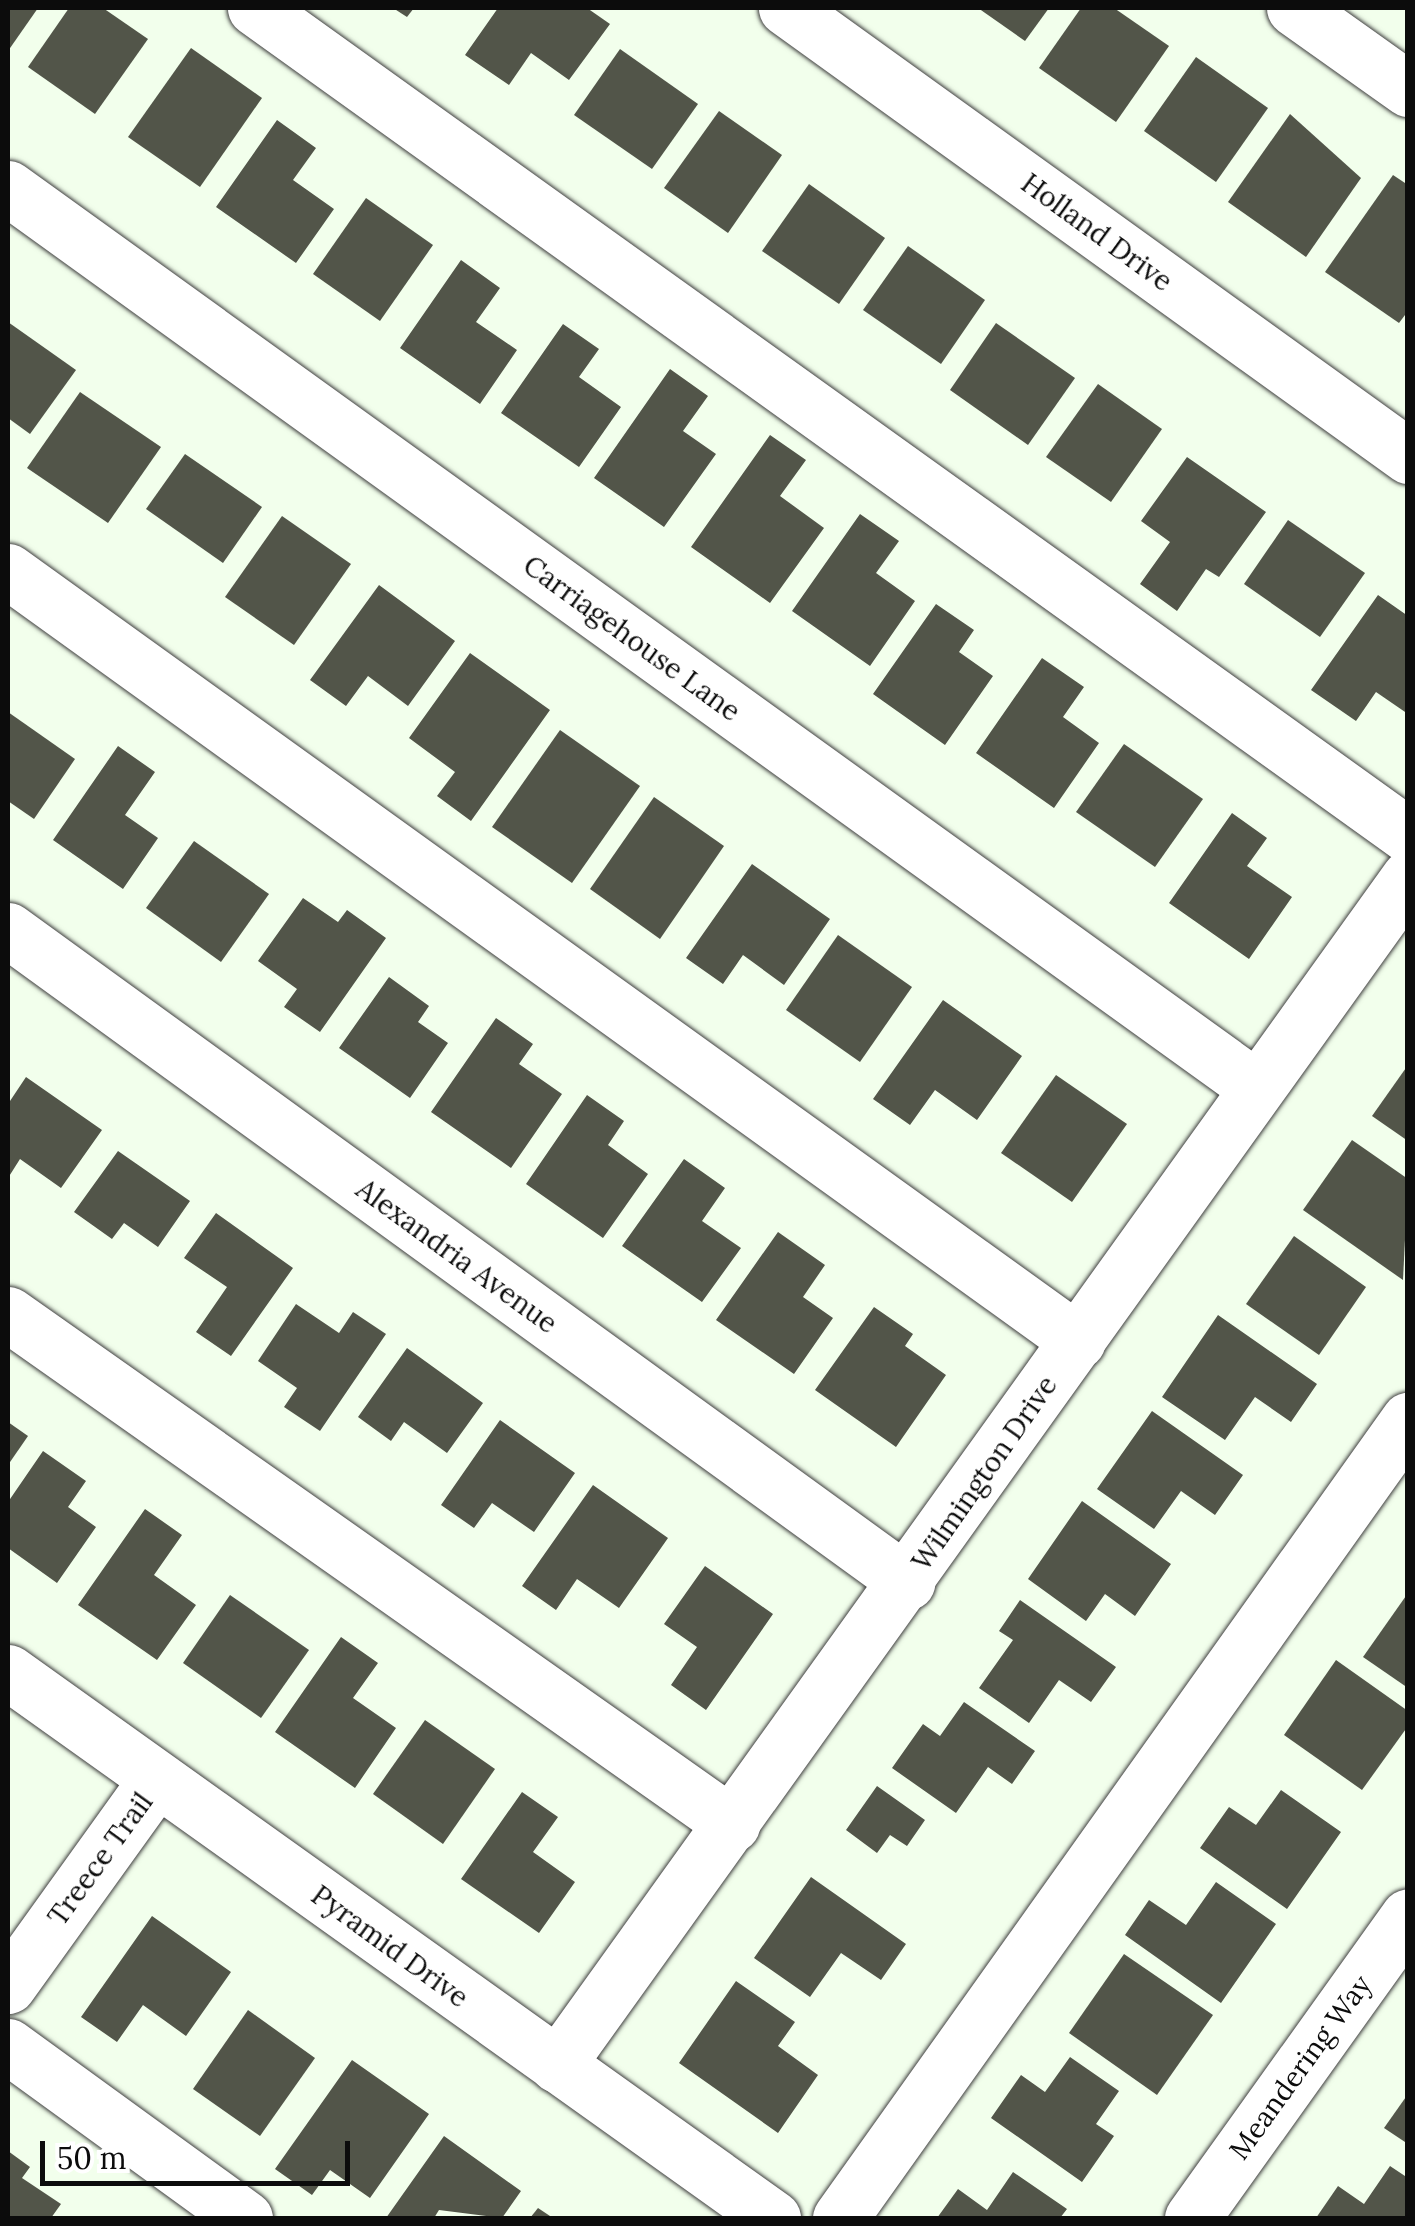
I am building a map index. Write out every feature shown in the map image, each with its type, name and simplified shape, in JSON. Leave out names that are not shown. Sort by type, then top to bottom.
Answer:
[{"type":"street","points":[[255,8],[1408,835]]},
{"type":"street","name":"Holland Drive","points":[[786,8],[1408,456]]},
{"type":"street","points":[[1294,8],[1408,88]]},
{"type":"street","name":"Carriagehouse Lane","points":[[8,188],[1257,1088]]},
{"type":"street","points":[[8,571],[1078,1341]]},
{"type":"street","name":"Wilmington Drive","points":[[556,2065],[907,1582],[1408,878]]},
{"type":"street","name":"Alexandria Avenue","points":[[8,930],[907,1582]]},
{"type":"street","points":[[8,1314],[732,1824]]},
{"type":"street","points":[[840,2218],[1408,1420]]},
{"type":"street","name":"Pyramid Drive","points":[[8,1672],[773,2218]]},
{"type":"street","name":"Treece Trail","points":[[8,1986],[157,1779]]},
{"type":"street","name":"Meandering Way","points":[[1192,2218],[1408,1916]]},
{"type":"street","points":[[8,2046],[246,2218]]},
{"type":"building","points":[[8,8],[38,8],[8,51]]},
{"type":"building","points":[[69,8],[103,8],[148,39],[95,114],[28,67]]},
{"type":"building","points":[[393,8],[414,8],[407,17]]},
{"type":"building","points":[[498,8],[587,8],[610,24],[569,80],[531,53],[509,85],[465,55]]},
{"type":"building","points":[[978,8],[1049,8],[1025,41]]},
{"type":"building","points":[[1081,8],[1114,8],[1169,46],[1116,122],[1039,68]]},
{"type":"building","points":[[191,48],[262,98],[200,187],[128,137]]},
{"type":"building","points":[[620,49],[698,104],[652,169],[574,115]]},
{"type":"building","points":[[1196,57],[1268,108],[1216,182],[1144,131]]},
{"type":"building","points":[[719,111],[782,155],[728,233],[664,188]]},
{"type":"building","points":[[1290,114],[1361,178],[1306,257],[1228,202]]},
{"type":"building","points":[[277,120],[316,148],[293,180],[334,209],[296,263],[216,207]]},
{"type":"building","points":[[1393,175],[1408,185],[1408,311],[1399,323],[1325,272]]},
{"type":"building","points":[[809,184],[885,238],[839,304],[762,251]]},
{"type":"building","points":[[366,198],[433,245],[380,321],[313,274]]},
{"type":"building","points":[[908,246],[985,300],[941,364],[863,310]]},
{"type":"building","points":[[461,260],[500,288],[476,322],[517,350],[480,404],[400,348]]},
{"type":"building","points":[[8,322],[76,370],[30,434],[8,418]]},
{"type":"building","points":[[996,323],[1075,378],[1028,445],[950,390]]},
{"type":"building","points":[[563,324],[599,349],[579,377],[621,407],[579,467],[501,413]]},
{"type":"building","points":[[670,369],[708,396],[683,431],[716,454],[664,527],[594,478]]},
{"type":"building","points":[[1098,384],[1162,429],[1111,502],[1046,457]]},
{"type":"building","points":[[80,392],[161,447],[108,523],[27,468]]},
{"type":"building","points":[[770,435],[806,460],[780,496],[824,528],[770,603],[691,547]]},
{"type":"building","points":[[185,454],[262,507],[223,563],[146,509]]},
{"type":"building","points":[[1187,457],[1266,512],[1219,577],[1206,569],[1177,611],[1140,584],[1170,542],[1141,521]]},
{"type":"building","points":[[860,514],[899,541],[876,573],[915,601],[870,666],[792,611]]},
{"type":"building","points":[[282,516],[351,564],[294,645],[225,597]]},
{"type":"building","points":[[1288,520],[1365,573],[1320,637],[1244,584]]},
{"type":"building","points":[[379,585],[455,641],[408,706],[368,676],[346,706],[310,680]]},
{"type":"building","points":[[1378,595],[1408,616],[1408,714],[1376,692],[1356,721],[1311,690]]},
{"type":"building","points":[[936,604],[974,630],[959,652],[993,676],[945,745],[873,694]]},
{"type":"building","points":[[470,653],[550,710],[471,821],[437,796],[455,772],[409,738]]},
{"type":"building","points":[[1042,658],[1084,687],[1063,717],[1099,743],[1054,808],[976,753]]},
{"type":"building","points":[[8,712],[75,759],[34,819],[8,801]]},
{"type":"building","points":[[560,730],[640,786],[572,883],[492,827]]},
{"type":"building","points":[[1124,744],[1203,799],[1155,867],[1076,812]]},
{"type":"building","points":[[118,746],[155,772],[125,815],[158,838],[123,889],[53,840]]},
{"type":"building","points":[[654,797],[724,846],[660,939],[590,889]]},
{"type":"building","points":[[1232,813],[1267,838],[1247,866],[1292,897],[1249,959],[1169,903]]},
{"type":"building","points":[[194,841],[269,894],[221,962],[146,908]]},
{"type":"building","points":[[752,864],[830,919],[784,985],[743,955],[723,984],[686,958]]},
{"type":"building","points":[[303,898],[338,922],[347,910],[386,938],[320,1032],[284,1007],[297,989],[258,961]]},
{"type":"building","points":[[838,935],[912,987],[860,1062],[786,1010]]},
{"type":"building","points":[[389,977],[429,1006],[418,1022],[448,1043],[410,1098],[339,1048]]},
{"type":"building","points":[[943,1000],[1022,1056],[977,1120],[935,1090],[910,1125],[873,1099]]},
{"type":"building","points":[[496,1018],[533,1044],[519,1064],[562,1094],[511,1168],[431,1112]]},
{"type":"building","points":[[1408,1065],[1408,1141],[1372,1116]]},
{"type":"building","points":[[1056,1075],[1127,1124],[1072,1202],[1001,1153]]},
{"type":"building","points":[[26,1077],[102,1130],[61,1188],[20,1159],[8,1178],[8,1104]]},
{"type":"building","points":[[587,1095],[624,1121],[608,1145],[648,1174],[603,1238],[526,1184]]},
{"type":"building","points":[[1352,1140],[1408,1179],[1403,1280],[1303,1210]]},
{"type":"building","points":[[118,1151],[190,1201],[158,1247],[124,1223],[112,1239],[74,1212]]},
{"type":"building","points":[[684,1159],[725,1188],[702,1221],[741,1248],[702,1302],[622,1246]]},
{"type":"building","points":[[216,1213],[293,1268],[231,1356],[196,1332],[227,1287],[184,1258]]},
{"type":"building","points":[[778,1232],[825,1265],[803,1297],[833,1318],[794,1374],[716,1320]]},
{"type":"building","points":[[1294,1236],[1366,1287],[1319,1355],[1246,1304]]},
{"type":"building","points":[[296,1304],[339,1333],[353,1312],[386,1334],[320,1431],[284,1407],[297,1388],[258,1361]]},
{"type":"building","points":[[874,1307],[913,1334],[905,1346],[946,1375],[896,1447],[815,1390]]},
{"type":"building","points":[[1218,1315],[1317,1384],[1291,1422],[1255,1397],[1225,1440],[1162,1397]]},
{"type":"building","points":[[407,1348],[483,1403],[447,1453],[404,1422],[391,1441],[358,1417]]},
{"type":"building","points":[[1152,1411],[1243,1475],[1215,1515],[1181,1491],[1154,1529],[1097,1489]]},
{"type":"building","points":[[500,1420],[575,1473],[534,1532],[492,1503],[474,1528],[441,1505]]},
{"type":"building","points":[[8,1422],[28,1436],[8,1465]]},
{"type":"building","points":[[43,1451],[86,1481],[68,1507],[96,1527],[57,1583],[8,1548],[8,1502]]},
{"type":"building","points":[[593,1485],[668,1538],[619,1608],[577,1579],[556,1610],[522,1586]]},
{"type":"building","points":[[1082,1501],[1171,1564],[1135,1616],[1105,1594],[1086,1621],[1028,1579]]},
{"type":"building","points":[[145,1509],[182,1535],[154,1575],[196,1605],[157,1660],[78,1605]]},
{"type":"building","points":[[705,1566],[773,1614],[706,1710],[671,1685],[697,1647],[664,1624]]},
{"type":"building","points":[[1408,1593],[1408,1688],[1363,1657]]},
{"type":"building","points":[[230,1595],[309,1650],[261,1718],[183,1663]]},
{"type":"building","points":[[1020,1600],[1116,1667],[1091,1702],[1059,1680],[1029,1723],[979,1688],[1013,1640],[999,1631]]},
{"type":"building","points":[[341,1637],[378,1663],[353,1698],[396,1728],[355,1788],[275,1732]]},
{"type":"building","points":[[1336,1660],[1408,1711],[1408,1726],[1362,1790],[1284,1735]]},
{"type":"building","points":[[964,1702],[1035,1751],[1012,1784],[988,1767],[956,1813],[892,1768],[923,1724],[940,1736]]},
{"type":"building","points":[[425,1720],[495,1769],[443,1844],[373,1794]]},
{"type":"building","points":[[877,1786],[925,1820],[907,1846],[890,1835],[877,1853],[846,1830]]},
{"type":"building","points":[[1281,1790],[1341,1832],[1287,1909],[1200,1848],[1229,1807],[1256,1825]]},
{"type":"building","points":[[522,1792],[558,1817],[533,1852],[575,1882],[539,1933],[461,1879]]},
{"type":"building","points":[[811,1877],[906,1944],[881,1980],[841,1953],[810,1997],[754,1958]]},
{"type":"building","points":[[1216,1882],[1276,1924],[1221,2003],[1125,1935],[1149,1900],[1186,1925]]},
{"type":"building","points":[[152,1916],[231,1972],[186,2036],[143,2005],[117,2042],[81,2017]]},
{"type":"building","points":[[1124,1954],[1213,2015],[1157,2095],[1069,2033]]},
{"type":"building","points":[[736,1981],[795,2022],[778,2046],[818,2075],[778,2133],[679,2063]]},
{"type":"building","points":[[248,2010],[315,2058],[260,2136],[193,2089]]},
{"type":"building","points":[[1070,2057],[1119,2091],[1096,2124],[1114,2136],[1082,2182],[991,2118],[1021,2075],[1045,2092]]},
{"type":"building","points":[[352,2060],[429,2114],[370,2198],[330,2170],[312,2195],[275,2169]]},
{"type":"building","points":[[1408,2094],[1408,2144],[1384,2128]]},
{"type":"building","points":[[444,2136],[521,2191],[502,2218],[439,2210],[434,2218],[386,2218]]},
{"type":"building","points":[[8,2151],[30,2167],[22,2178],[61,2204],[51,2218],[8,2218]]},
{"type":"building","points":[[1390,2166],[1408,2178],[1408,2218],[1316,2218],[1338,2186],[1364,2204]]},
{"type":"building","points":[[1013,2172],[1067,2209],[1060,2218],[937,2218],[958,2189],[987,2210]]},
{"type":"building","points":[[538,2208],[553,2218],[530,2218]]}]
